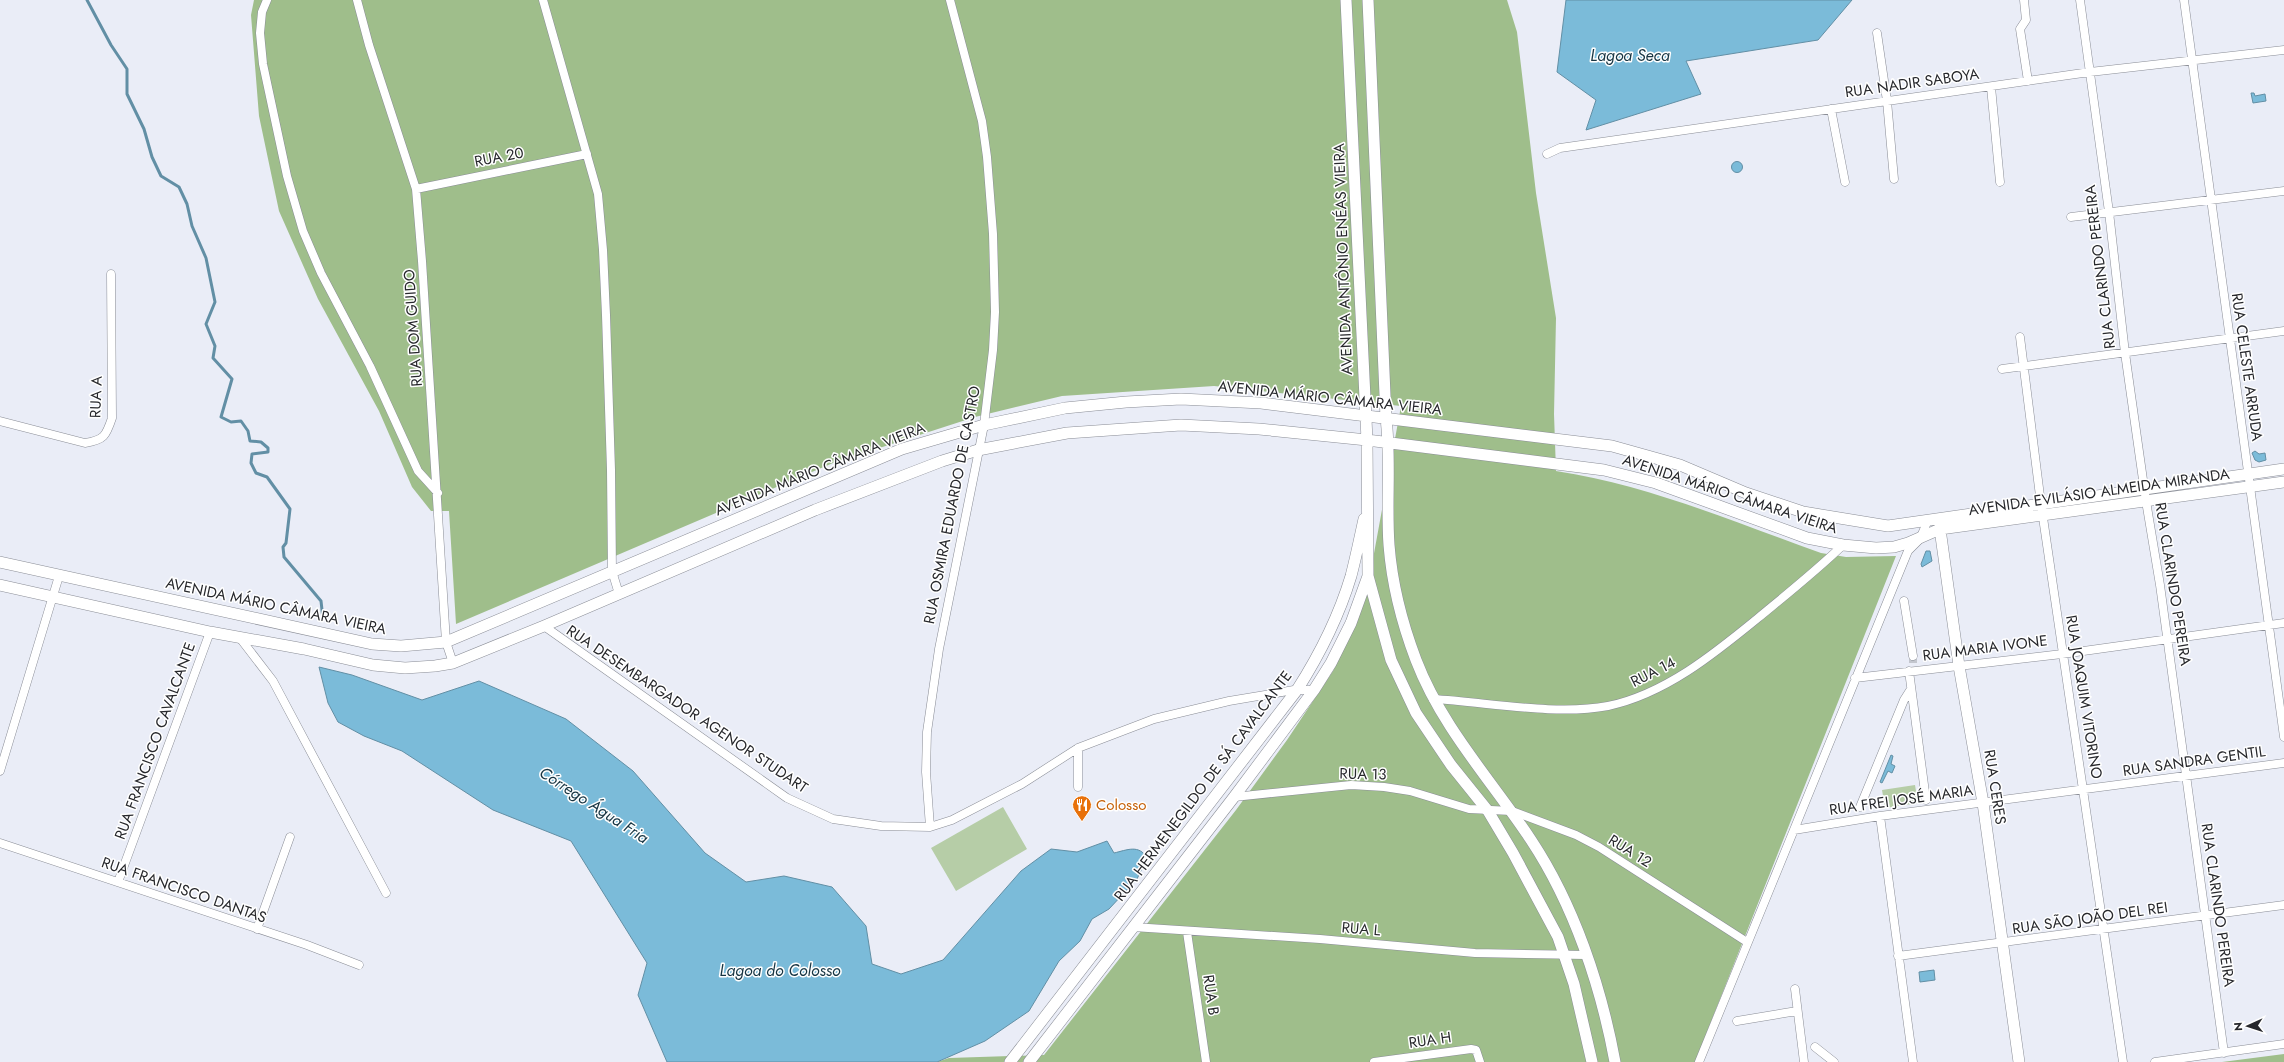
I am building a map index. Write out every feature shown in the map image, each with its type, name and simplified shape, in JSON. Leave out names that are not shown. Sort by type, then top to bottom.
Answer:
[{"type":"street","points":[[267,0],[262,12],[260,33],[262,64],[287,176],[304,232],[321,272],[373,373],[418,471],[438,493]]},
{"type":"street","name":"RUA DOM GUIDO","points":[[357,0],[369,45],[416,189],[438,493],[446,642],[453,663]]},
{"type":"street","points":[[543,0],[598,194],[603,250],[611,470],[612,571],[619,594]]},
{"type":"street","name":"RUA OSMIRA EDUARDO DE CASTRO","points":[[930,827],[926,772],[927,732],[939,649],[984,425],[993,350],[995,312],[993,234],[987,157],[978,107],[950,0]]},
{"type":"street","name":"AVENIDA ANTÔNIO ENÉAS VIEIRA","points":[[1346,0],[1364,416],[1367,440],[1368,576],[1392,660],[1413,706],[1429,734],[1488,811],[1532,888],[1565,955],[1574,984],[1592,1062]]},
{"type":"street","points":[[1368,0],[1386,418],[1389,443],[1388,525],[1393,580],[1416,660],[1433,699],[1470,756],[1512,811],[1543,860],[1568,910],[1586,955],[1607,1023],[1616,1062]]},
{"type":"street","points":[[2024,0],[2026,20],[2020,29],[2028,81]]},
{"type":"street","name":"RUA CLARINDO PEREIRA","points":[[2080,0],[2109,212],[2124,353],[2167,638],[2224,1052]]},
{"type":"street","name":"RUA CELESTE ARRUDA","points":[[2184,0],[2228,339],[2284,737]]},
{"type":"street","points":[[1877,34],[1888,101],[1894,179]]},
{"type":"street","name":"RUA NADIR SABOYA","points":[[1546,154],[1560,148],[2090,72],[2192,59],[2284,50]]},
{"type":"street","points":[[1991,86],[2000,182]]},
{"type":"street","points":[[1831,109],[1845,182]]},
{"type":"street","name":"RUA 20","points":[[416,189],[587,154]]},
{"type":"street","points":[[2071,217],[2284,191]]},
{"type":"street","name":"RUA A","points":[[0,421],[85,443],[98,441],[106,434],[112,418],[111,274]]},
{"type":"street","points":[[2002,370],[2284,331]]},
{"type":"street","name":"RUA JOAQUIM VITORINO","points":[[2020,337],[2062,654],[2084,791],[2123,1062]]},
{"type":"street","name":"AVENIDA MÁRIO CÂMARA VIEIRA","points":[[0,562],[372,644],[401,646],[446,642],[902,449],[984,425],[1065,408],[1181,399],[1261,403],[1612,446],[1680,465],[1746,493],[1803,512],[1888,526],[1928,520]]},
{"type":"street","name":"AVENIDA MÁRIO CÂMARA VIEIRA","points":[[0,585],[210,632],[304,649],[373,665],[405,668],[453,663],[544,626],[815,510],[911,473],[978,450],[1067,433],[1181,425],[1259,429],[1367,440],[1604,470],[1656,483],[1807,538],[1843,545],[1888,547],[1920,539]]},
{"type":"street","name":"AVENIDA EVILÁSIO ALMEIDA MIRANDA","points":[[1920,539],[1940,529],[2042,509],[2144,490],[2284,469]]},
{"type":"street","name":"AVENIDA EVILÁSIO ALMEIDA MIRANDA","points":[[1928,520],[2146,501],[2284,482]]},
{"type":"street","name":"RUA HERMENEGILDO DE SÁ CAVALCANTE","points":[[1010,1062],[1297,690],[1316,660],[1336,618],[1351,576],[1368,500]]},
{"type":"street","name":"RUA CERES","points":[[1942,518],[1940,529],[1959,666],[1983,803],[2019,1062]]},
{"type":"street","points":[[1699,1062],[1908,551],[1920,539],[1928,520]]},
{"type":"street","name":"RUA 14","points":[[1433,699],[1537,707],[1582,708],[1627,701],[1670,681],[1701,662],[1782,598],[1843,545]]},
{"type":"street","points":[[0,771],[59,576]]},
{"type":"street","name":"RUA HERMENEGILDO DE SÁ CAVALCANTE","points":[[1029,1062],[1234,797],[1314,690],[1331,663],[1351,623],[1368,576]]},
{"type":"street","points":[[1904,601],[1912,665],[1912,689],[1926,800]]},
{"type":"street","name":"RUA MARIA IVONE","points":[[1855,678],[1912,665],[1959,666],[2062,654],[2167,638],[2284,623]]},
{"type":"street","name":"RUA DESEMBARGADOR AGENOR STUDART","points":[[544,626],[786,798],[833,819],[881,826],[930,827],[952,820],[1015,787],[1078,748],[1154,719],[1229,701],[1297,690],[1314,690]]},
{"type":"street","name":"RUA FRANCISCO CAVALCANTE","points":[[118,882],[210,632]]},
{"type":"street","points":[[240,638],[273,681],[386,893]]},
{"type":"street","points":[[1860,807],[1904,700],[1912,689]]},
{"type":"street","points":[[1078,748],[1078,788]]},
{"type":"street","name":"RUA SANDRA GENTIL","points":[[2084,791],[2186,775],[2284,763]]},
{"type":"street","name":"RUA 13","points":[[1234,797],[1337,787],[1372,786],[1410,791],[1469,809],[1488,811]]},
{"type":"street","name":"RUA FREI JOSÉ MARIA","points":[[1794,830],[1880,816],[2084,791]]},
{"type":"street","name":"RUA 12","points":[[1488,811],[1512,811],[1576,835],[1599,847],[1747,942]]},
{"type":"street","points":[[1880,816],[1912,1062]]},
{"type":"street","points":[[257,929],[290,837]]},
{"type":"street","name":"RUA FRANCISCO DANTAS","points":[[0,843],[257,929],[359,965]]},
{"type":"street","name":"RUA SÃO JOÃO DEL REI","points":[[1898,956],[2002,944],[2284,905]]},
{"type":"street","name":"RUA L","points":[[1133,927],[1187,932],[1320,939],[1475,953],[1586,955]]},
{"type":"street","name":"RUA B","points":[[1187,932],[1206,1062]]},
{"type":"street","points":[[1795,989],[1804,1062]]},
{"type":"street","points":[[1738,1021],[1798,1010]]},
{"type":"street","points":[[2155,1062],[2284,1044]]},
{"type":"street","points":[[1815,1047],[1834,1062]]},
{"type":"street","name":"RUA H","points":[[1374,1062],[1471,1049],[1476,1050],[1480,1062]]},
{"type":"green space","points":[[254,0],[1507,0],[1517,32],[1536,193],[1556,318],[1554,414],[1556,471],[1624,485],[1657,495],[1723,517],[1821,553],[1846,557],[1896,556],[1695,1062],[937,1062],[949,1058],[1044,1055],[1236,810],[1287,740],[1333,671],[1366,597],[1401,406],[1214,386],[1062,396],[975,417],[833,463],[456,624],[449,511],[431,511],[412,487],[379,411],[318,299],[279,211],[259,116],[251,15]]},
{"type":"green space","points":[[1915,785],[1918,803],[1885,808],[1882,790]]},
{"type":"green space","points":[[1003,807],[1027,849],[956,891],[931,848]]},
{"type":"green space","points":[[2284,1054],[2284,1062],[2222,1062]]},
{"type":"water","name":"Lagoa Seca","points":[[1566,0],[1852,0],[1818,40],[1686,61],[1701,94],[1586,130],[1596,100],[1557,72]]},
{"type":"water","points":[[2251,93],[2254,93],[2255,96],[2265,94],[2266,101],[2253,103]]},
{"type":"water","points":[[1737,161],[1741,163],[1743,167],[1741,171],[1737,173],[1733,171],[1731,167],[1733,163]]},
{"type":"water","points":[[2255,451],[2259,454],[2265,453],[2266,460],[2259,462],[2255,460],[2252,453]]},
{"type":"water","points":[[1926,551],[1930,551],[1932,561],[1922,567],[1921,564]]},
{"type":"water","name":"Lagoa do Colosso","points":[[319,667],[352,675],[422,700],[479,681],[566,719],[633,771],[705,853],[746,882],[784,876],[832,887],[866,926],[872,964],[901,974],[943,960],[1021,871],[1051,849],[1077,852],[1107,841],[1114,853],[1136,849],[1147,858],[1137,879],[1109,909],[1092,919],[1080,941],[1059,961],[1029,1011],[985,1041],[937,1062],[667,1062],[638,995],[647,963],[571,841],[493,810],[402,751],[364,736],[338,722],[328,703]]},
{"type":"water","points":[[1891,755],[1893,756],[1891,764],[1895,766],[1892,773],[1888,771],[1882,783],[1880,782]]},
{"type":"water","points":[[1934,970],[1935,980],[1920,982],[1919,972]]},
{"type":"waterway","name":"Córrego Água Fria","points":[[87,0],[111,45],[127,69],[127,94],[144,129],[152,157],[161,176],[179,187],[187,204],[192,226],[206,258],[215,302],[206,324],[215,346],[213,358],[232,379],[221,417],[231,422],[241,421],[248,431],[250,441],[261,442],[268,448],[268,452],[252,454],[251,463],[256,473],[267,477],[290,509],[286,543],[283,547],[284,557],[321,601],[323,619]]},
{"type":"tunnel","points":[[1913,656],[1913,663]]},
{"type":"place","name":"Colosso","points":[[1082,822]]}]
